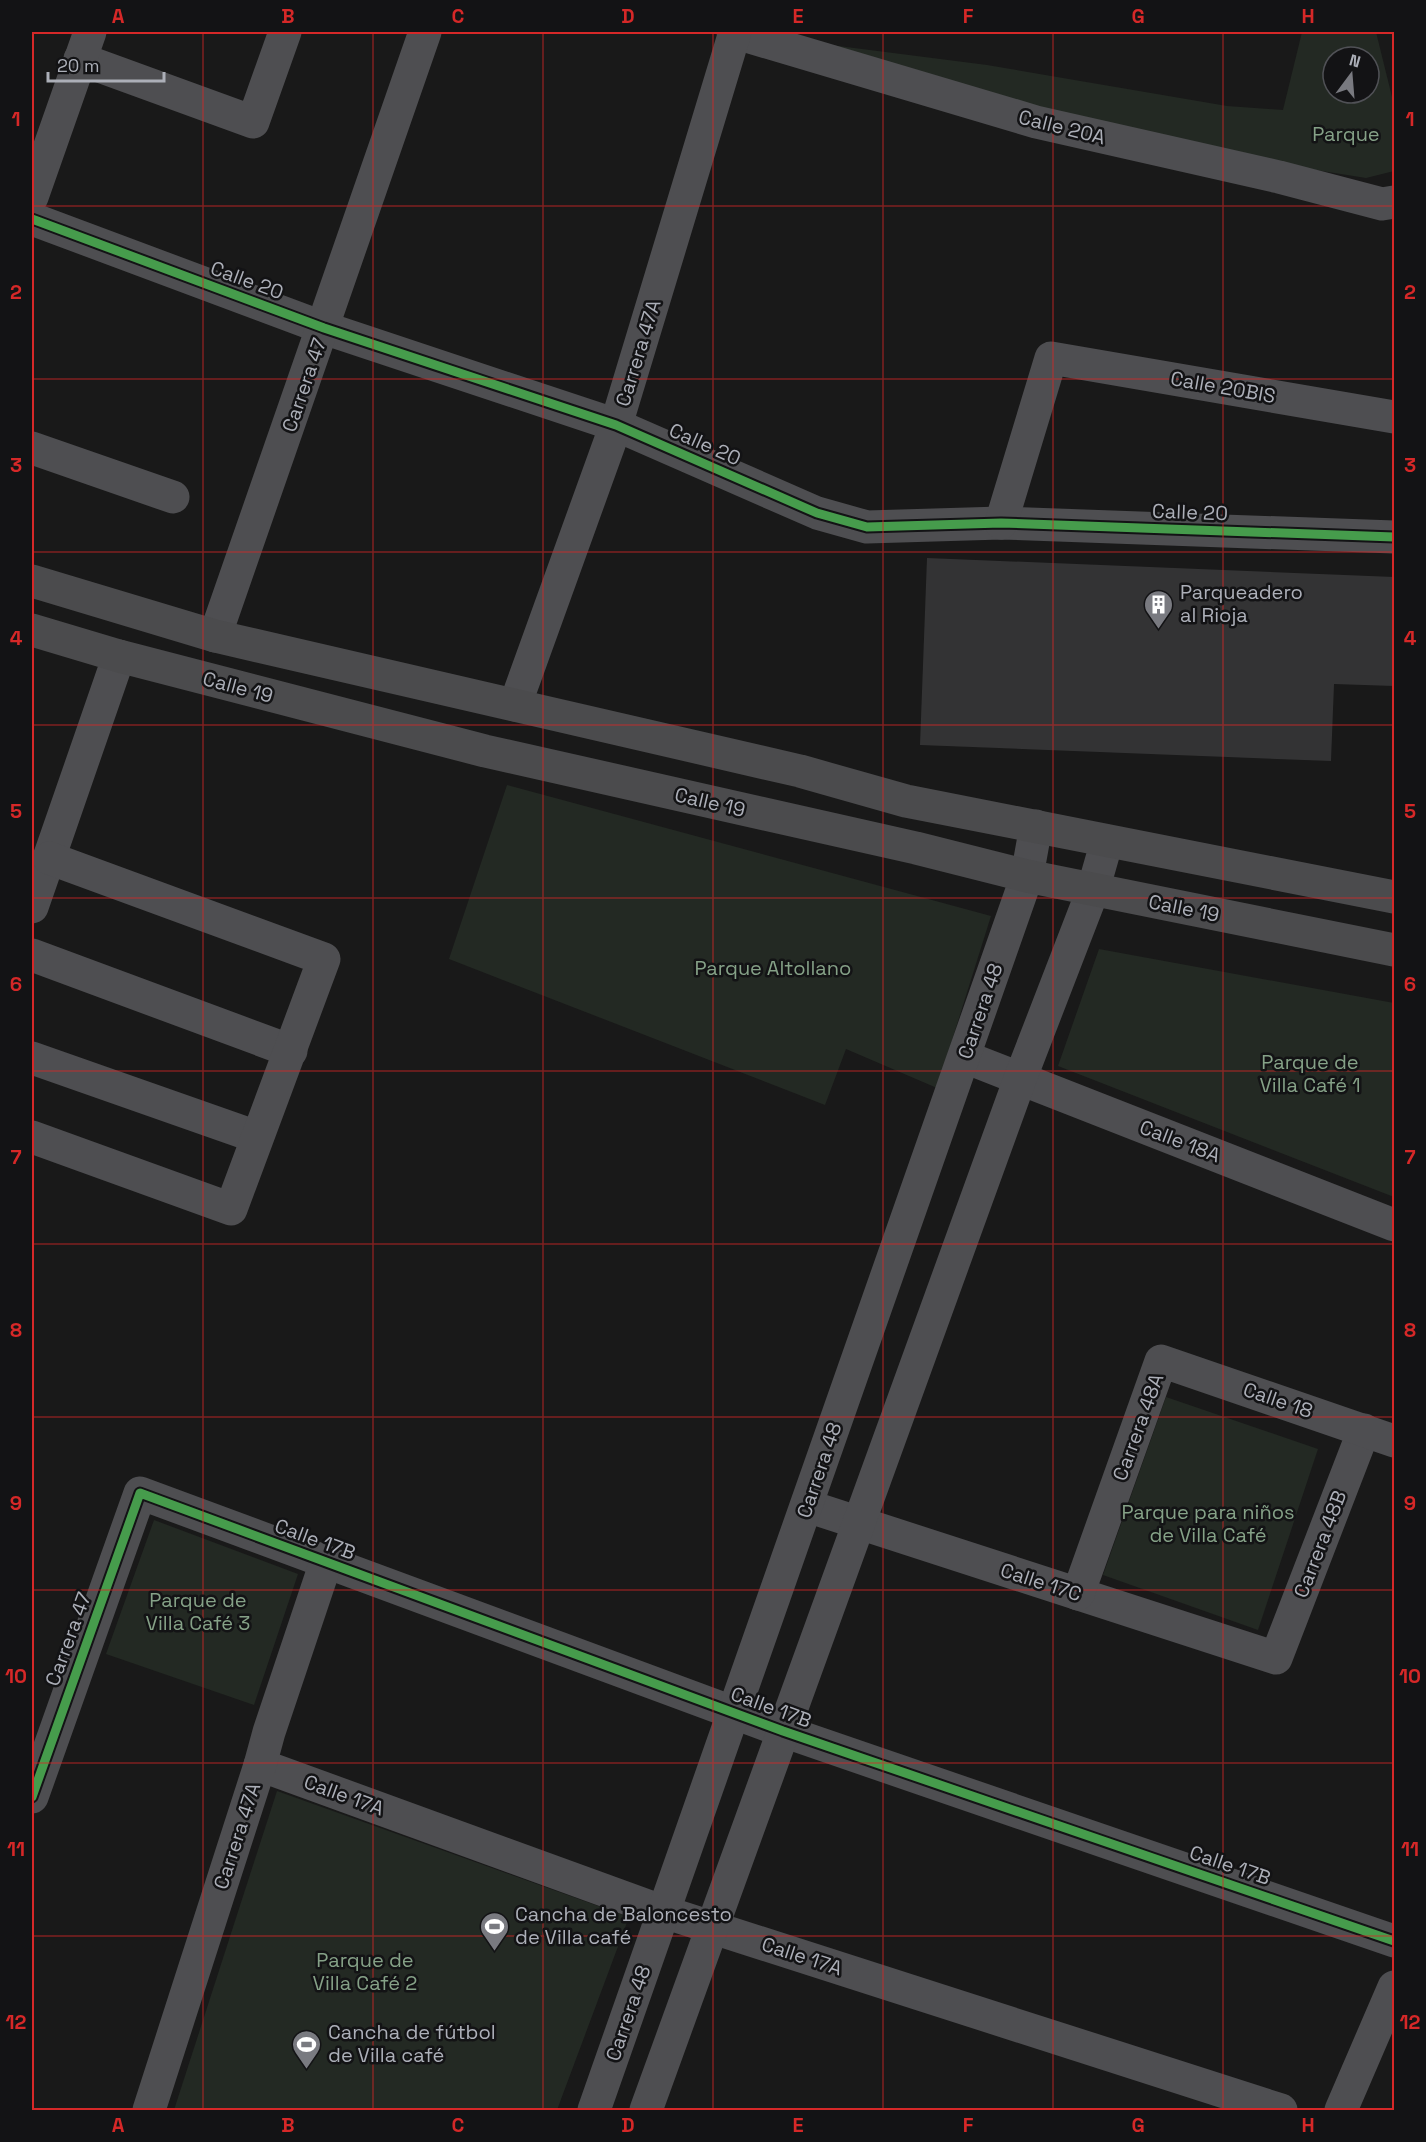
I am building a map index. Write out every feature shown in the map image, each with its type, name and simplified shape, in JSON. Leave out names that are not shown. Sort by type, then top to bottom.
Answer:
[{"type":"main road","points":[[32,581],[215,636],[800,771],[906,801],[1395,897]]},
{"type":"main road","name":"Calle 19","points":[[32,630],[119,656],[485,751],[916,848],[1027,876],[1395,950]]},
{"type":"street","points":[[32,197],[85,45],[253,122],[285,32]]},
{"type":"street","name":"Carrera 47","points":[[215,636],[324,328],[425,32]]},
{"type":"street","name":"Calle 20A","points":[[734,32],[1036,122],[1279,177],[1382,204],[1395,202]]},
{"type":"street","name":"Carrera 47A","points":[[515,705],[616,425],[734,32]]},
{"type":"street","name":"Calle 20","points":[[32,219],[324,328],[616,425],[817,513],[867,527],[1001,523],[1395,537]]},
{"type":"street","name":"Calle 20BIS","points":[[1001,523],[1051,358],[1395,417]]},
{"type":"street","points":[[32,448],[173,497]]},
{"type":"street","points":[[32,907],[119,656]]},
{"type":"street","name":"Carrera 48","points":[[594,2110],[965,1057],[1027,876],[1035,826]]},
{"type":"street","points":[[646,2110],[1020,1078],[1093,890],[1107,840]]},
{"type":"street","points":[[32,1137],[231,1209],[324,959],[49,858]]},
{"type":"street","points":[[32,955],[291,1051]]},
{"type":"street","name":"Calle 18A","points":[[965,1057],[1395,1225]]},
{"type":"street","points":[[32,1058],[257,1137]]},
{"type":"street","name":"Calle 18","points":[[1161,1361],[1395,1441]]},
{"type":"street","name":"Carrera 48A","points":[[1078,1594],[1161,1361]]},
{"type":"street","name":"Carrera 48B","points":[[1276,1658],[1365,1430]]},
{"type":"street","name":"Carrera 47","points":[[32,1797],[140,1493]]},
{"type":"street","name":"Calle 17B","points":[[140,1493],[783,1731],[1395,1941]]},
{"type":"street","name":"Calle 17C","points":[[807,1506],[1276,1658]]},
{"type":"street","name":"Carrera 47A","points":[[149,2110],[269,1732],[326,1562]]},
{"type":"street","name":"Calle 17A","points":[[260,1765],[664,1912],[1281,2110]]},
{"type":"street","points":[[1341,2110],[1395,1987]]},
{"type":"green space","name":"Parque","points":[[1302,32],[1376,32],[1379,45],[1321,45],[1321,105],[1381,105],[1381,52],[1394,105],[1394,171],[1366,178],[1278,164],[1048,120],[776,38],[987,65],[1227,106],[1283,110]]},
{"type":"green space","name":"Parque Altollano","points":[[507,785],[991,916],[937,1088],[846,1049],[825,1105],[449,959]]},
{"type":"green space","name":"Parque de Villa Café 1","points":[[1099,949],[1394,1003],[1394,1197],[1058,1066]]},
{"type":"green space","name":"Parque para niños de Villa Café","points":[[1166,1397],[1318,1449],[1258,1630],[1103,1575]]},
{"type":"green space","name":"Parque de Villa Café 3","points":[[154,1520],[298,1574],[254,1705],[106,1654]]},
{"type":"green space","name":"Parque de Villa Café 2","points":[[277,1791],[629,1917],[557,2110],[174,2110]]},
{"type":"building","name":"Parqueadero al Rioja","points":[[927,558],[1394,577],[1394,686],[1334,684],[1331,761],[920,745]]},
{"type":"cycle path","points":[[32,219],[324,328],[616,425],[817,513],[867,527],[1001,523],[1394,537]]},
{"type":"cycle path","points":[[32,1797],[140,1493],[783,1731],[1394,1941]]},
{"type":"place","name":"Parqueadero al Rioja","points":[[1159,630]]},
{"type":"place","name":"Cancha de Baloncesto de Villa café","points":[[494,1952]]},
{"type":"place","name":"Cancha de fútbol de Villa café","points":[[307,2070]]}]
